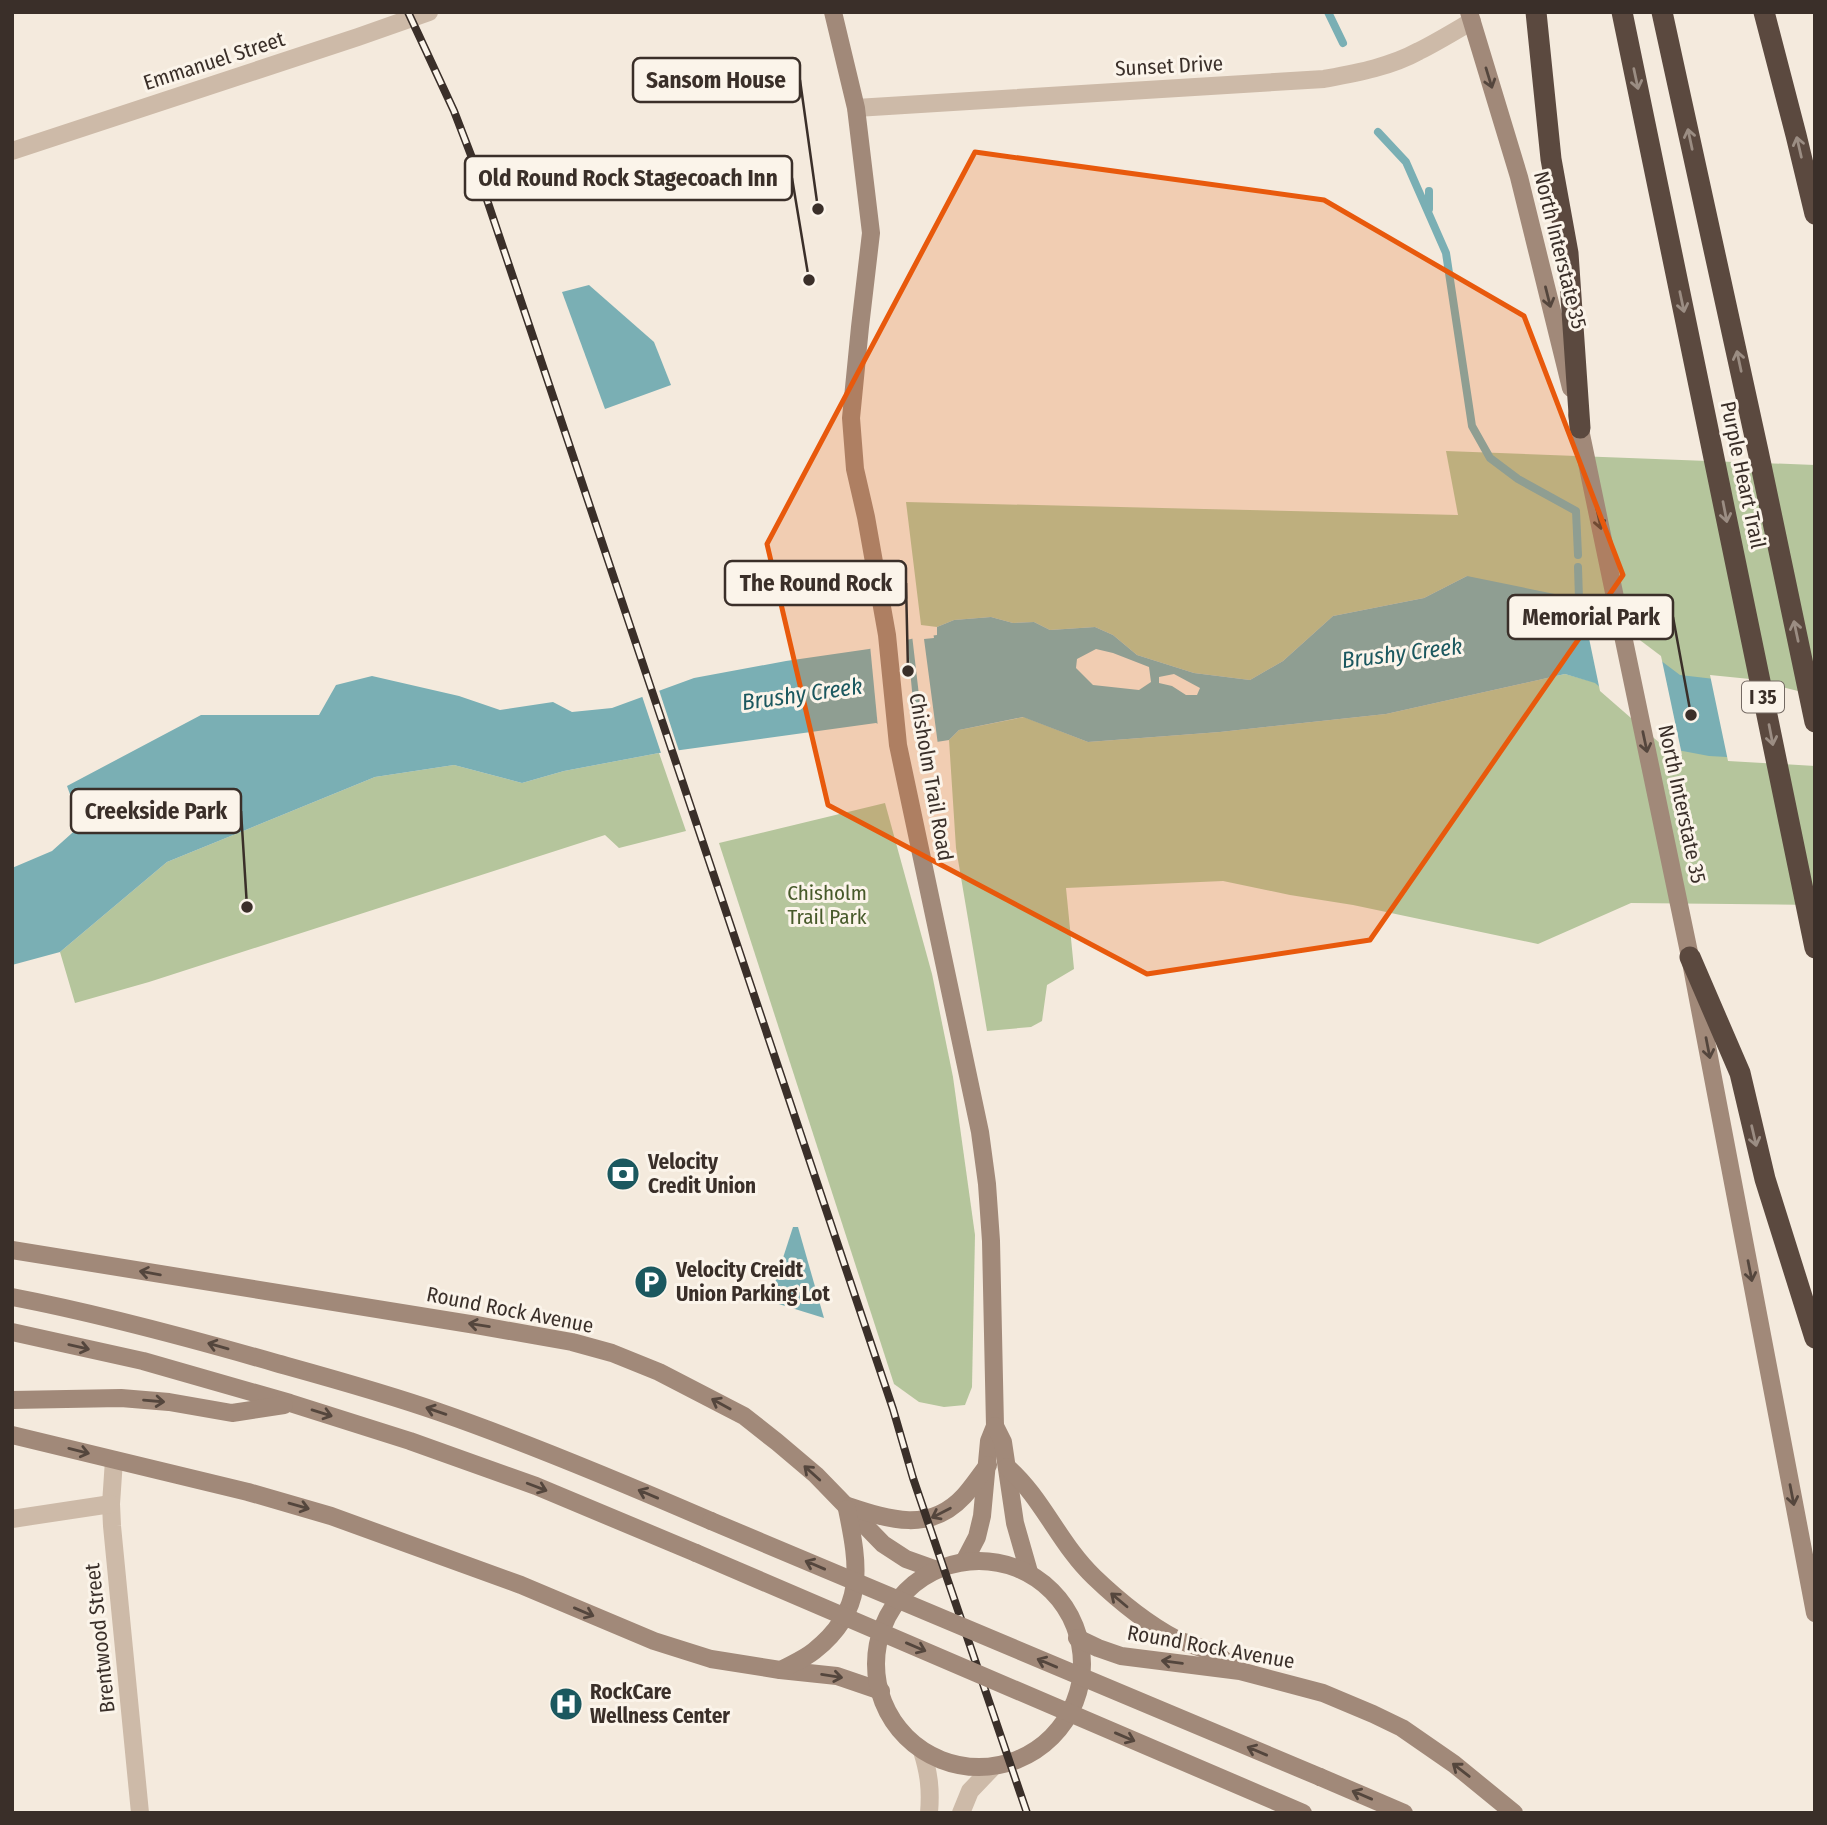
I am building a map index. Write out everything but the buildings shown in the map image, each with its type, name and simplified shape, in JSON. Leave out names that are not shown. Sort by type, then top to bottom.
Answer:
[{"type":"highway","points":[[1536,12],[1551,159],[1568,253],[1580,428]]},
{"type":"highway","name":"Purple Heart Trail","points":[[1622,12],[1815,948]]},
{"type":"highway","name":"Purple Heart Trail","points":[[1662,12],[1815,722]]},
{"type":"highway","points":[[1764,12],[1815,214]]},
{"type":"highway","points":[[1690,957],[1740,1073],[1765,1179],[1815,1338]]},
{"type":"main road","name":"Chisholm Trail Road","points":[[833,12],[856,108],[872,233],[851,418],[855,469],[887,635],[898,745],[980,1132],[987,1184],[991,1241],[995,1426],[989,1441],[982,1516],[977,1537],[965,1560]]},
{"type":"main road","name":"North Interstate 35","points":[[1471,17],[1519,177],[1580,428],[1690,957],[1815,1613]]},
{"type":"main road","name":"Round Rock Avenue","points":[[12,1250],[488,1327],[572,1342],[612,1353],[659,1372],[744,1416],[816,1475],[883,1544],[906,1559],[934,1569]]},
{"type":"main road","points":[[12,1297],[192,1339],[438,1411],[597,1473],[1404,1813]]},
{"type":"main road","points":[[12,1332],[143,1361],[290,1404],[410,1441],[536,1486],[1303,1813]]},
{"type":"main road","points":[[12,1400],[121,1398],[169,1402],[232,1413],[290,1404]]},
{"type":"main road","name":"Chisholm Trail Road","points":[[995,1426],[1003,1442],[1015,1524],[1029,1572]]},
{"type":"main road","points":[[12,1435],[248,1492],[331,1516],[521,1585],[654,1641],[711,1659],[837,1676],[881,1691]]},
{"type":"main road","points":[[846,1505],[883,1518],[908,1521],[928,1519],[948,1511],[965,1496],[988,1465]]},
{"type":"main road","points":[[1006,1467],[1018,1478],[1091,1575],[1147,1621],[1178,1640],[1212,1652],[1240,1671]]},
{"type":"main road","points":[[780,1670],[812,1653],[833,1634],[850,1608],[856,1575],[856,1549],[846,1505]]},
{"type":"main road","points":[[965,1560],[999,1561],[1029,1572],[1059,1600],[1070,1618],[1077,1638],[1080,1664],[1077,1691],[1059,1728],[1046,1743],[1020,1761],[992,1768],[972,1769],[953,1765],[922,1751],[899,1728],[888,1710],[878,1678],[879,1643],[891,1611],[917,1580],[934,1569],[965,1560]]},
{"type":"main road","name":"Round Rock Avenue","points":[[1077,1638],[1121,1656],[1240,1671],[1323,1693],[1392,1723],[1454,1764],[1514,1813]]},
{"type":"street","name":"Emmanuel Street","points":[[12,150],[429,12]]},
{"type":"street","name":"Sunset Drive","points":[[856,108],[1324,79],[1400,60],[1418,52],[1471,17]]},
{"type":"street","name":"Brentwood Street","points":[[114,1460],[111,1504],[113,1540],[140,1813]]},
{"type":"street","points":[[12,1519],[111,1504]]},
{"type":"street","points":[[922,1751],[929,1772],[929,1813]]},
{"type":"street","points":[[961,1813],[970,1791],[992,1768]]},
{"type":"highlighted area","points":[[975,152],[1324,200],[1524,316],[1623,575],[1370,940],[1147,974],[828,805],[767,544]]},
{"type":"green space","points":[[1446,451],[1815,465],[1815,905],[1631,903],[1538,944],[1223,881],[1066,888],[1074,969],[1047,985],[1042,1021],[1031,1027],[987,1031],[956,848],[949,740],[959,730],[1024,717],[1088,742],[1220,732],[1386,714],[1565,674],[1594,682],[1467,576],[1424,598],[1333,616],[1283,661],[1250,680],[1194,673],[1137,655],[1113,635],[1095,627],[1050,630],[1034,622],[1013,623],[991,617],[954,620],[937,627],[921,625],[906,502],[1458,515]]},
{"type":"green space","points":[[659,753],[686,831],[619,848],[605,835],[149,982],[75,1003],[60,952],[167,862],[375,777],[454,765],[522,783],[564,771]]},
{"type":"green space","name":"Chisholm Trail Park","points":[[885,803],[932,974],[953,1077],[975,1235],[972,1387],[965,1405],[944,1407],[919,1402],[894,1384],[719,843]]},
{"type":"water","points":[[589,285],[654,342],[671,385],[605,409],[562,292]]},
{"type":"water","name":"Brushy Creek","points":[[1467,576],[1579,599],[1680,675],[1749,683],[1815,762],[1709,756],[1672,749],[1595,683],[1565,674],[1386,714],[1220,732],[1088,742],[1023,717],[959,730],[949,740],[924,744],[876,723],[659,753],[564,771],[522,783],[454,765],[375,777],[167,862],[60,952],[12,965],[12,868],[52,851],[81,825],[67,786],[201,715],[319,715],[336,685],[372,676],[459,696],[500,710],[553,702],[572,712],[612,708],[694,678],[869,649],[937,635],[937,627],[954,620],[991,617],[1013,623],[1034,622],[1050,630],[1095,627],[1113,635],[1137,655],[1194,673],[1250,680],[1283,661],[1333,616],[1424,598]],"holes":[[[1096,649],[1149,667],[1151,682],[1139,690],[1093,685],[1076,668],[1077,659]],[[1174,674],[1200,688],[1197,695],[1186,695],[1172,686],[1159,683],[1159,677]]]},
{"type":"water","points":[[793,1227],[798,1227],[824,1318],[769,1301]]},
{"type":"pier","points":[[1580,595],[1661,656],[1682,755],[1670,752],[1600,691]]},
{"type":"pier","points":[[933,632],[934,638],[924,639],[938,745],[925,747],[912,635]]},
{"type":"pier","points":[[907,637],[917,745],[878,728],[870,645]]},
{"type":"pier","points":[[1710,675],[1750,679],[1806,693],[1815,691],[1815,766],[1728,761]]},
{"type":"pier","points":[[658,687],[680,754],[662,756],[641,693]]},
{"type":"waterway","points":[[1328,12],[1343,43]]},
{"type":"waterway","points":[[1378,132],[1406,162],[1446,253],[1472,426],[1490,458],[1518,479],[1576,511],[1578,555]]},
{"type":"waterway","points":[[1429,191],[1429,209]]},
{"type":"waterway","points":[[1577,609],[1578,567]]},
{"type":"railway","points":[[408,12],[454,111],[479,176],[1027,1813]]},
{"type":"place","name":"Sansom House","points":[[818,209]]},
{"type":"place","name":"Old Round Rock Stagecoach Inn","points":[[809,280]]},
{"type":"place","name":"The Round Rock","points":[[908,671]]},
{"type":"place","name":"Memorial Park","points":[[1691,715]]},
{"type":"place","name":"Creekside Park","points":[[247,907]]},
{"type":"place","name":"Velocity Credit Union","points":[[623,1174]]},
{"type":"place","name":"Velocity Creidt Union Parking Lot","points":[[651,1282]]},
{"type":"place","name":"RockCare Wellness Center","points":[[566,1704]]}]
